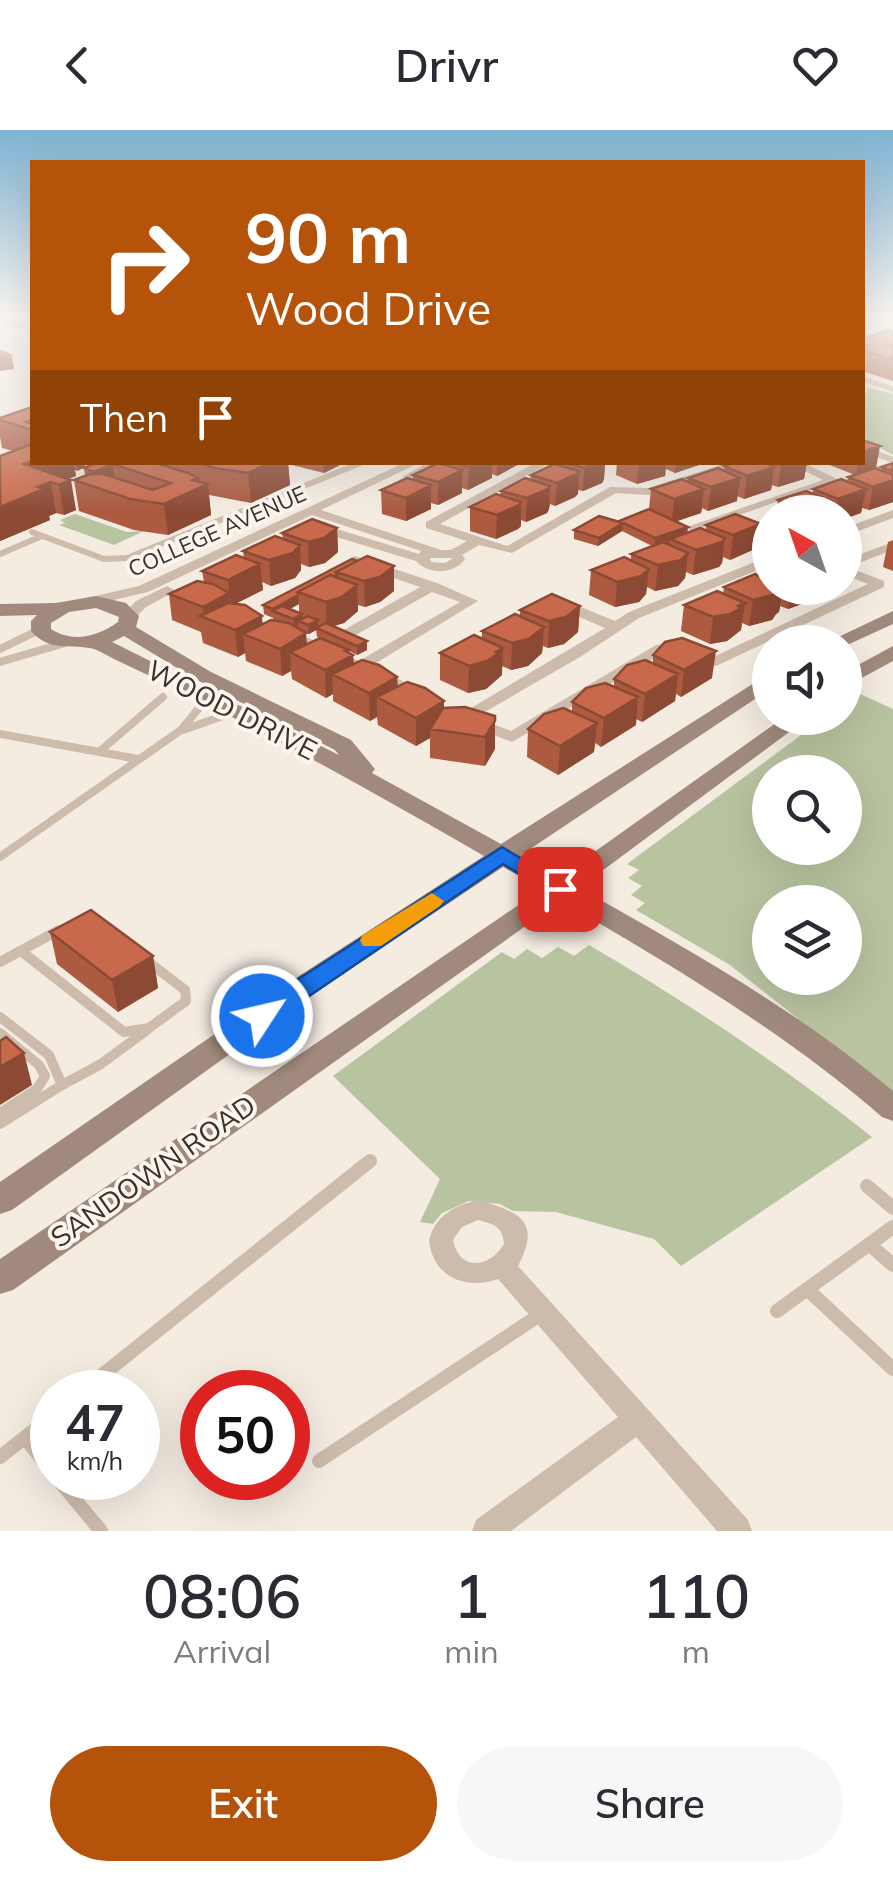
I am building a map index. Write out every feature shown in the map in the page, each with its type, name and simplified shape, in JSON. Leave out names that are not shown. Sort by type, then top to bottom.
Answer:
[{"type":"main road","points":[[0,612],[58,609],[86,602]]},
{"type":"main road","name":"WOOD DRIVE","points":[[86,602],[115,605],[127,622],[204,676],[343,745],[371,778]]},
{"type":"main road","points":[[40,628],[58,609]]},
{"type":"main road","points":[[0,612],[40,628],[50,638],[68,642],[94,641],[127,622]]},
{"type":"main road","points":[[862,631],[893,617]]},
{"type":"main road","name":"WOOD DRIVE","points":[[94,641],[371,778],[502,854],[783,1021],[844,1066],[893,1110]]},
{"type":"main road","points":[[862,671],[893,652]]},
{"type":"main road","points":[[0,1200],[308,982],[752,691]]},
{"type":"main road","name":"SANDOWN ROAD","points":[[0,1279],[560,889],[773,735]]},
{"type":"street","name":"COLLEGE AVENUE","points":[[127,622],[150,599],[410,465]]},
{"type":"street","name":"COLLEGE AVENUE","points":[[326,516],[433,465]]},
{"type":"street","points":[[541,465],[430,526],[511,549],[614,489],[648,492],[734,465]]},
{"type":"street","points":[[690,528],[833,480],[799,465]]},
{"type":"street","points":[[862,526],[893,514]]},
{"type":"street","points":[[305,518],[326,516],[436,552],[454,554],[476,541]]},
{"type":"street","name":"COLLEGE AVENUE","points":[[86,602],[143,589],[305,518]]},
{"type":"street","points":[[305,518],[425,563],[456,564],[459,559],[454,554]]},
{"type":"street","points":[[722,518],[752,530]]},
{"type":"street","points":[[862,560],[893,546]]},
{"type":"street","points":[[405,577],[436,552]]},
{"type":"street","points":[[316,579],[353,560],[471,601],[363,666]]},
{"type":"street","points":[[464,717],[634,615],[752,567]]},
{"type":"street","points":[[862,576],[880,586],[862,594]]},
{"type":"street","points":[[349,634],[432,586]]},
{"type":"street","points":[[552,601],[616,627]]},
{"type":"street","points":[[447,708],[512,737],[661,648],[670,647],[711,662],[838,605]]},
{"type":"street","points":[[264,624],[363,666],[430,700]]},
{"type":"street","points":[[502,1267],[737,1531]]},
{"type":"street","points":[[487,1531],[636,1420]]},
{"type":"lane","points":[[865,382],[893,389]]},
{"type":"lane","points":[[865,450],[893,460]]},
{"type":"lane","points":[[32,532],[108,560],[127,558],[356,465]]},
{"type":"lane","points":[[0,554],[42,536]]},
{"type":"lane","points":[[0,649],[40,628]]},
{"type":"lane","points":[[0,662],[68,642]]},
{"type":"lane","points":[[100,751],[162,697]]},
{"type":"lane","points":[[181,730],[208,697]]},
{"type":"lane","points":[[0,856],[181,730],[237,711]]},
{"type":"lane","points":[[0,734],[138,759]]},
{"type":"lane","points":[[0,962],[70,924]]},
{"type":"lane","points":[[0,1124],[101,1064],[182,1006],[186,994],[132,950]]},
{"type":"lane","points":[[21,951],[117,1028],[136,1032],[148,1028]]},
{"type":"lane","points":[[0,1016],[56,1063],[62,1085]]},
{"type":"lane","points":[[0,1032],[44,1073],[37,1089],[0,1113]]},
{"type":"lane","points":[[109,1370],[370,1161]]},
{"type":"lane","points":[[867,1186],[893,1208]]},
{"type":"lane","points":[[776,1311],[893,1226]]},
{"type":"lane","points":[[869,1244],[893,1265]]},
{"type":"lane","points":[[807,1289],[893,1369]]},
{"type":"lane","points":[[318,1461],[543,1313]]},
{"type":"lane","points":[[0,1458],[30,1434]]},
{"type":"lane","points":[[25,1438],[30,1444]]},
{"type":"lane","points":[[76,1500],[102,1531]]},
{"type":"green space","points":[[865,389],[893,394],[893,455],[865,440]]},
{"type":"green space","points":[[75,514],[127,532],[144,531],[114,545],[59,525],[65,523],[60,520]]},
{"type":"green space","points":[[862,695],[893,709],[893,1094],[768,995],[862,995],[862,885],[752,885],[752,982],[730,965],[636,910],[645,903],[631,895],[642,886],[628,878],[639,870],[627,864],[752,771],[752,865],[862,865],[862,755],[774,755],[801,735],[862,735]]},
{"type":"green space","points":[[589,945],[734,1036],[872,1137],[681,1266],[654,1239],[556,1212],[513,1211],[500,1204],[469,1201],[442,1213],[433,1224],[420,1222],[440,1179],[333,1076],[502,952],[514,959],[527,949],[542,958],[558,947],[574,956]]},
{"type":"building","points":[[30,408],[30,421],[26,422],[30,429],[0,420]]},
{"type":"building","points":[[865,441],[880,446],[865,451]]},
{"type":"building","points":[[30,445],[30,462],[24,464],[71,480],[59,485],[51,482],[38,487],[44,489],[0,507],[0,456]]},
{"type":"building","points":[[91,465],[111,465],[94,472],[84,468]]},
{"type":"building","points":[[116,465],[162,465],[208,484],[164,504],[130,499],[74,480],[103,474],[153,490],[171,483]]},
{"type":"building","points":[[206,465],[265,465],[248,473]]},
{"type":"building","points":[[434,465],[462,470],[438,482],[413,475]]},
{"type":"building","points":[[552,465],[579,471],[557,483],[531,475]]},
{"type":"building","points":[[770,465],[774,467],[747,476],[724,466]]},
{"type":"building","points":[[718,468],[740,478],[711,487],[688,478]]},
{"type":"building","points":[[875,468],[893,475],[893,480],[873,487],[848,477]]},
{"type":"building","points":[[407,478],[431,485],[406,498],[381,490]]},
{"type":"building","points":[[525,478],[550,486],[527,498],[501,491]]},
{"type":"building","points":[[682,479],[704,489],[674,499],[651,489]]},
{"type":"building","points":[[841,479],[866,489],[849,495],[828,495],[813,489]]},
{"type":"building","points":[[496,494],[521,502],[497,515],[470,507]]},
{"type":"building","points":[[649,509],[688,527],[655,538],[619,521]]},
{"type":"building","points":[[735,514],[752,521],[752,528],[733,535],[706,525]]},
{"type":"building","points":[[599,516],[623,523],[599,538],[574,530]]},
{"type":"building","points":[[312,519],[337,528],[324,538],[308,542],[282,533]]},
{"type":"building","points":[[700,528],[725,538],[696,550],[670,539]]},
{"type":"building","points":[[275,536],[300,545],[293,553],[269,560],[243,551]]},
{"type":"building","points":[[663,542],[688,553],[681,560],[658,565],[631,554]]},
{"type":"building","points":[[236,555],[260,564],[228,580],[202,571]]},
{"type":"building","points":[[367,556],[394,566],[380,577],[364,581],[336,572]]},
{"type":"building","points":[[624,557],[649,569],[641,576],[617,582],[591,570]]},
{"type":"building","points":[[352,559],[357,561],[336,572],[337,575],[298,592],[273,609],[263,605]]},
{"type":"building","points":[[330,575],[357,585],[342,597],[326,602],[298,592]]},
{"type":"building","points":[[752,575],[752,600],[724,587]]},
{"type":"building","points":[[197,581],[229,593],[203,607],[169,594]]},
{"type":"building","points":[[717,591],[745,603],[730,614],[713,617],[684,605]]},
{"type":"building","points":[[552,594],[580,606],[566,617],[549,621],[520,610]]},
{"type":"building","points":[[228,603],[245,605],[262,616],[235,630],[200,616]]},
{"type":"building","points":[[282,606],[302,614],[293,619],[273,611]]},
{"type":"building","points":[[515,614],[544,627],[529,639],[512,643],[482,631]]},
{"type":"building","points":[[308,616],[318,620],[308,625],[298,621]]},
{"type":"building","points":[[271,620],[289,623],[306,633],[280,649],[243,634]]},
{"type":"building","points":[[326,623],[367,641],[357,646],[316,628]]},
{"type":"building","points":[[474,635],[503,648],[487,661],[469,666],[440,653]]},
{"type":"building","points":[[320,638],[353,655],[325,670],[290,652]]},
{"type":"building","points":[[682,638],[716,651],[684,670],[653,655],[665,642]]},
{"type":"building","points":[[362,660],[397,677],[369,693],[332,674]]},
{"type":"building","points":[[645,660],[678,674],[645,694],[614,679],[627,665]]},
{"type":"building","points":[[407,682],[444,701],[416,718],[377,697]]},
{"type":"building","points":[[605,683],[638,697],[604,718],[572,702],[586,688]]},
{"type":"building","points":[[465,707],[495,716],[485,737],[430,729],[443,708]]},
{"type":"building","points":[[563,708],[597,723],[560,746],[528,729],[544,714]]},
{"type":"building","points":[[91,910],[153,956],[112,980],[50,932]]},
{"type":"building","points":[[6,1037],[24,1053],[0,1067],[0,1041]]},
{"type":"slow traffic","points":[[372,940],[432,901]]},
{"type":"route","points":[[262,1016],[502,854],[560,889]]}]
